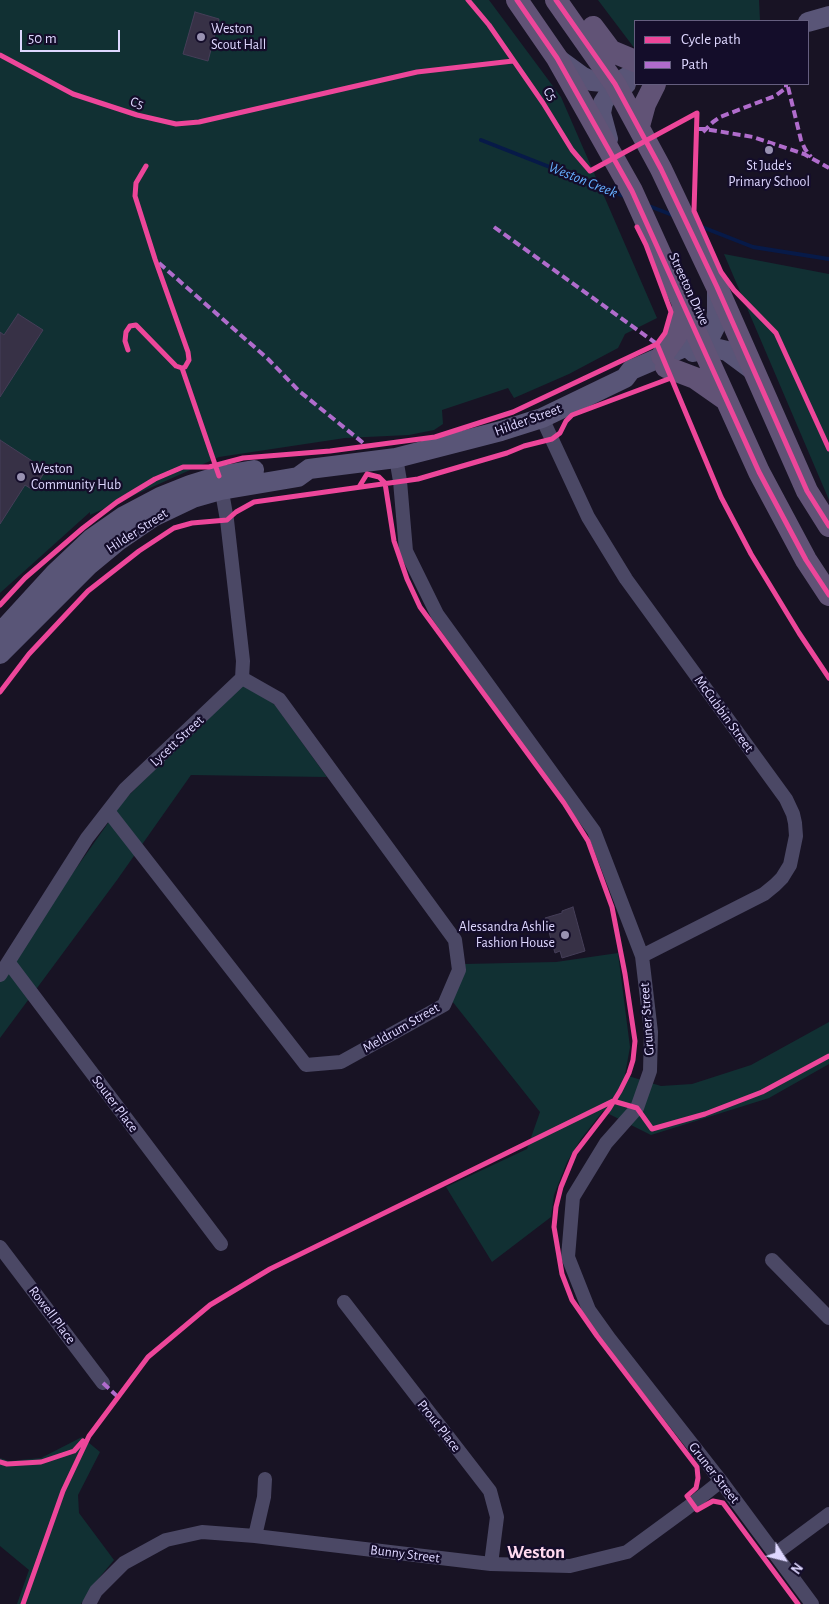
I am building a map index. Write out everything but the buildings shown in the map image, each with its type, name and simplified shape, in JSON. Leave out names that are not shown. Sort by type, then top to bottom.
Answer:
[{"type":"main road","name":"Streeton Drive","points":[[516,0],[557,58],[632,191],[764,481],[806,560],[829,595]]},
{"type":"main road","name":"Streeton Drive","points":[[556,0],[625,84],[639,126],[717,287],[807,491],[829,526]]},
{"type":"main road","points":[[573,0],[611,51],[634,61]]},
{"type":"main road","points":[[639,126],[645,104],[654,85]]},
{"type":"main road","points":[[683,302],[680,326],[664,361],[695,378],[728,401]]},
{"type":"street","points":[[809,22],[829,16]]},
{"type":"street","points":[[557,58],[582,77],[592,81],[625,84]]},
{"type":"street","points":[[610,150],[601,113],[603,103],[625,84],[634,73]]},
{"type":"street","name":"Hilder Street","points":[[0,633],[55,573],[91,539],[124,516],[160,497],[297,464],[309,469],[396,458],[502,431],[542,418],[625,378],[633,380],[664,361],[689,355],[709,339],[715,327],[717,287]]},
{"type":"street","points":[[702,345],[727,351],[754,371]]},
{"type":"street","name":"McCubbin Street","points":[[542,418],[588,517],[626,579],[786,799],[795,823],[795,844],[790,865],[775,886],[764,894],[642,956]]},
{"type":"street","name":"Gruner Street","points":[[396,458],[406,551],[436,614],[594,831],[642,956],[651,1032],[650,1071],[637,1108],[606,1143],[572,1197],[568,1257],[589,1310],[721,1481],[812,1604]]},
{"type":"street","points":[[220,483],[227,520],[243,661],[242,678]]},
{"type":"street","name":"Hilder Street","points":[[0,654],[89,565],[118,541],[154,517],[220,483]]},
{"type":"street","name":"Lycett Street","points":[[0,975],[87,838],[125,789],[242,678]]},
{"type":"street","name":"Meldrum Street","points":[[108,811],[306,1065],[341,1062],[444,1005],[459,970],[455,940],[279,699],[242,678]]},
{"type":"street","name":"Souter Place","points":[[9,963],[221,1244]]},
{"type":"street","name":"Rowell Place","points":[[0,1247],[103,1383]]},
{"type":"street","points":[[772,1260],[829,1318]]},
{"type":"street","name":"Prout Place","points":[[344,1302],[490,1491],[497,1517],[491,1564]]},
{"type":"street","points":[[255,1536],[264,1497],[265,1479]]},
{"type":"street","name":"Bunny Street","points":[[90,1604],[96,1591],[124,1563],[166,1540],[202,1532],[255,1536],[491,1564],[570,1566],[626,1552],[721,1481]]},
{"type":"street","points":[[775,1554],[829,1514]]},
{"type":"green space","points":[[0,0],[489,0],[561,97],[657,318],[625,334],[618,348],[569,374],[514,398],[508,388],[442,410],[443,424],[434,430],[409,435],[345,438],[219,457],[90,515],[90,512],[0,593]]},
{"type":"green space","points":[[598,0],[759,0],[760,20],[634,20],[634,48]]},
{"type":"green space","points":[[724,254],[829,274],[829,500]]},
{"type":"green space","points":[[244,682],[275,705],[327,777],[191,775],[117,880],[0,1038],[0,976],[125,799]]},
{"type":"green space","points":[[618,953],[630,1047],[625,1075],[661,1086],[692,1084],[751,1065],[829,1022],[829,1064],[769,1098],[651,1135],[603,1111],[581,1139],[567,1162],[554,1195],[551,1217],[492,1262],[446,1187],[527,1149],[540,1112],[452,1001],[464,964],[556,962]]},
{"type":"green space","points":[[82,1437],[100,1452],[78,1495],[79,1513],[114,1560],[94,1584],[81,1604],[17,1604],[29,1570],[0,1546],[0,1458],[9,1461],[41,1458]]},
{"type":"waterway","name":"Weston Creek","points":[[481,140],[626,197]]},
{"type":"waterway","name":"Weston Creek","points":[[649,206],[675,216]]},
{"type":"waterway","name":"Weston Creek","points":[[697,225],[753,247],[829,259]]},
{"type":"marked path","points":[[703,132],[720,117],[775,96],[786,88],[786,85]]},
{"type":"marked path","points":[[788,87],[801,140],[811,157]]},
{"type":"marked path","points":[[697,129],[753,137],[804,154],[829,168]]},
{"type":"marked path","points":[[494,227],[657,344]]},
{"type":"marked path","points":[[159,263],[268,359],[299,391],[367,446]]},
{"type":"marked path","points":[[103,1383],[118,1397]]},
{"type":"cycle path","name":"C5","points":[[468,0],[489,25],[543,103],[572,150],[590,171],[697,113],[694,211],[721,272],[734,290],[776,333],[829,449]]},
{"type":"cycle path","points":[[517,0],[557,58],[632,191],[759,472],[806,560],[829,595]]},
{"type":"cycle path","points":[[556,0],[615,84],[661,169],[717,287],[807,491],[829,526]]},
{"type":"cycle path","name":"C5","points":[[0,55],[73,94],[137,115],[176,124],[199,122],[417,72],[513,61]]},
{"type":"cycle path","points":[[128,350],[125,341],[126,332],[130,326],[136,325],[176,366],[185,367],[189,360],[188,352],[135,196],[136,183],[146,166]]},
{"type":"cycle path","points":[[0,605],[25,578],[83,528],[117,502],[155,479],[183,467],[209,467],[243,458],[330,451],[435,437],[513,412],[657,344],[665,333],[671,312],[646,245],[637,227]]},
{"type":"cycle path","points":[[657,344],[721,497],[751,554],[829,678]]},
{"type":"cycle path","points":[[182,368],[219,476]]},
{"type":"cycle path","points":[[0,692],[29,654],[88,591],[139,551],[174,528],[192,523],[227,520],[236,512],[254,502],[418,479],[507,453],[524,446],[552,439],[560,433],[566,421],[572,415],[671,378]]},
{"type":"cycle path","points":[[359,487],[367,474],[379,477],[385,483],[394,541],[407,579],[420,607],[564,803],[588,841],[612,907],[635,1041],[633,1060],[629,1073],[609,1109],[575,1153],[561,1187],[556,1207],[554,1227],[562,1274],[572,1300],[597,1336],[697,1467],[698,1478],[696,1488],[687,1496],[697,1510],[713,1501],[723,1503],[798,1604]]},
{"type":"cycle path","points":[[23,1604],[63,1491],[89,1436],[148,1357],[210,1305],[270,1269],[613,1101],[637,1108],[652,1129],[705,1114],[762,1092],[829,1056]]},
{"type":"cycle path","points":[[0,1462],[7,1464],[41,1462],[74,1451],[83,1441]]},
{"type":"place","name":"Weston Scout Hall","points":[[201,37]]},
{"type":"place","name":"St Jude's Primary School","points":[[769,150]]},
{"type":"place","name":"Weston Community Hub","points":[[21,477]]},
{"type":"place","name":"Alessandra Ashlie Fashion House","points":[[565,935]]},
{"type":"district","name":"Weston","points":[[536,1552]]}]
